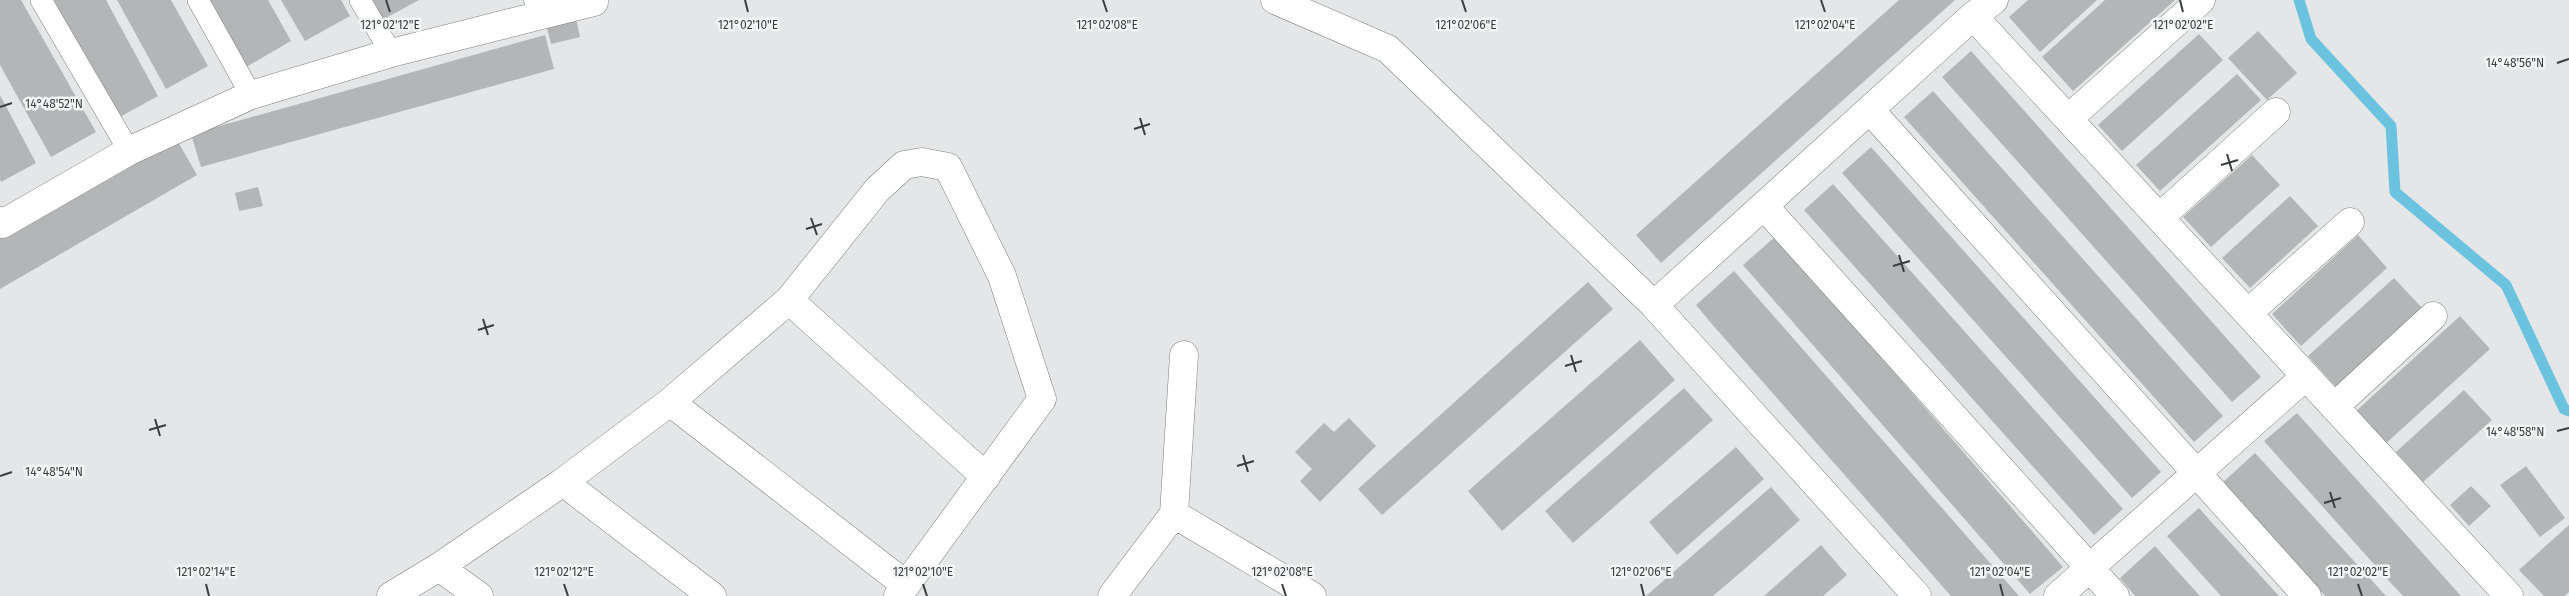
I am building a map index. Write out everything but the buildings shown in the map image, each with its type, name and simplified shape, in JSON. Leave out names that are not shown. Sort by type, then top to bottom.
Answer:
[{"type":"street","points":[[1275,0],[1388,49],[1654,305],[1917,596]]},
{"type":"street","points":[[2068,118],[2201,0]]},
{"type":"street","points":[[0,224],[129,151],[252,95],[542,7],[594,2]]},
{"type":"street","points":[[1654,305],[1984,8],[2068,118],[2509,596]]},
{"type":"street","points":[[1870,110],[2196,474],[2308,596]]},
{"type":"street","points":[[2160,217],[2276,112]]},
{"type":"street","points":[[391,596],[439,567],[563,482],[670,402],[789,300],[877,190],[904,165],[922,162],[948,167],[1002,276],[1042,399],[902,590],[670,402]]},
{"type":"street","points":[[1764,206],[2115,596]]},
{"type":"street","points":[[2248,313],[2350,222]]},
{"type":"street","points":[[789,300],[986,477]]},
{"type":"street","points":[[2334,407],[2433,316]]},
{"type":"street","points":[[1112,596],[1174,514],[1184,355]]},
{"type":"street","points":[[2058,596],[2306,376]]},
{"type":"street","points":[[563,482],[712,596]]},
{"type":"street","points":[[1174,514],[1312,596]]},
{"type":"street","points":[[439,567],[479,596]]},
{"type":"lane","points":[[41,0],[129,151]]},
{"type":"lane","points":[[198,0],[252,95]]},
{"type":"lane","points":[[360,0],[391,53]]},
{"type":"waterway","points":[[2299,0],[2311,39],[2391,126],[2395,192],[2506,285],[2564,409],[2569,411]]}]
